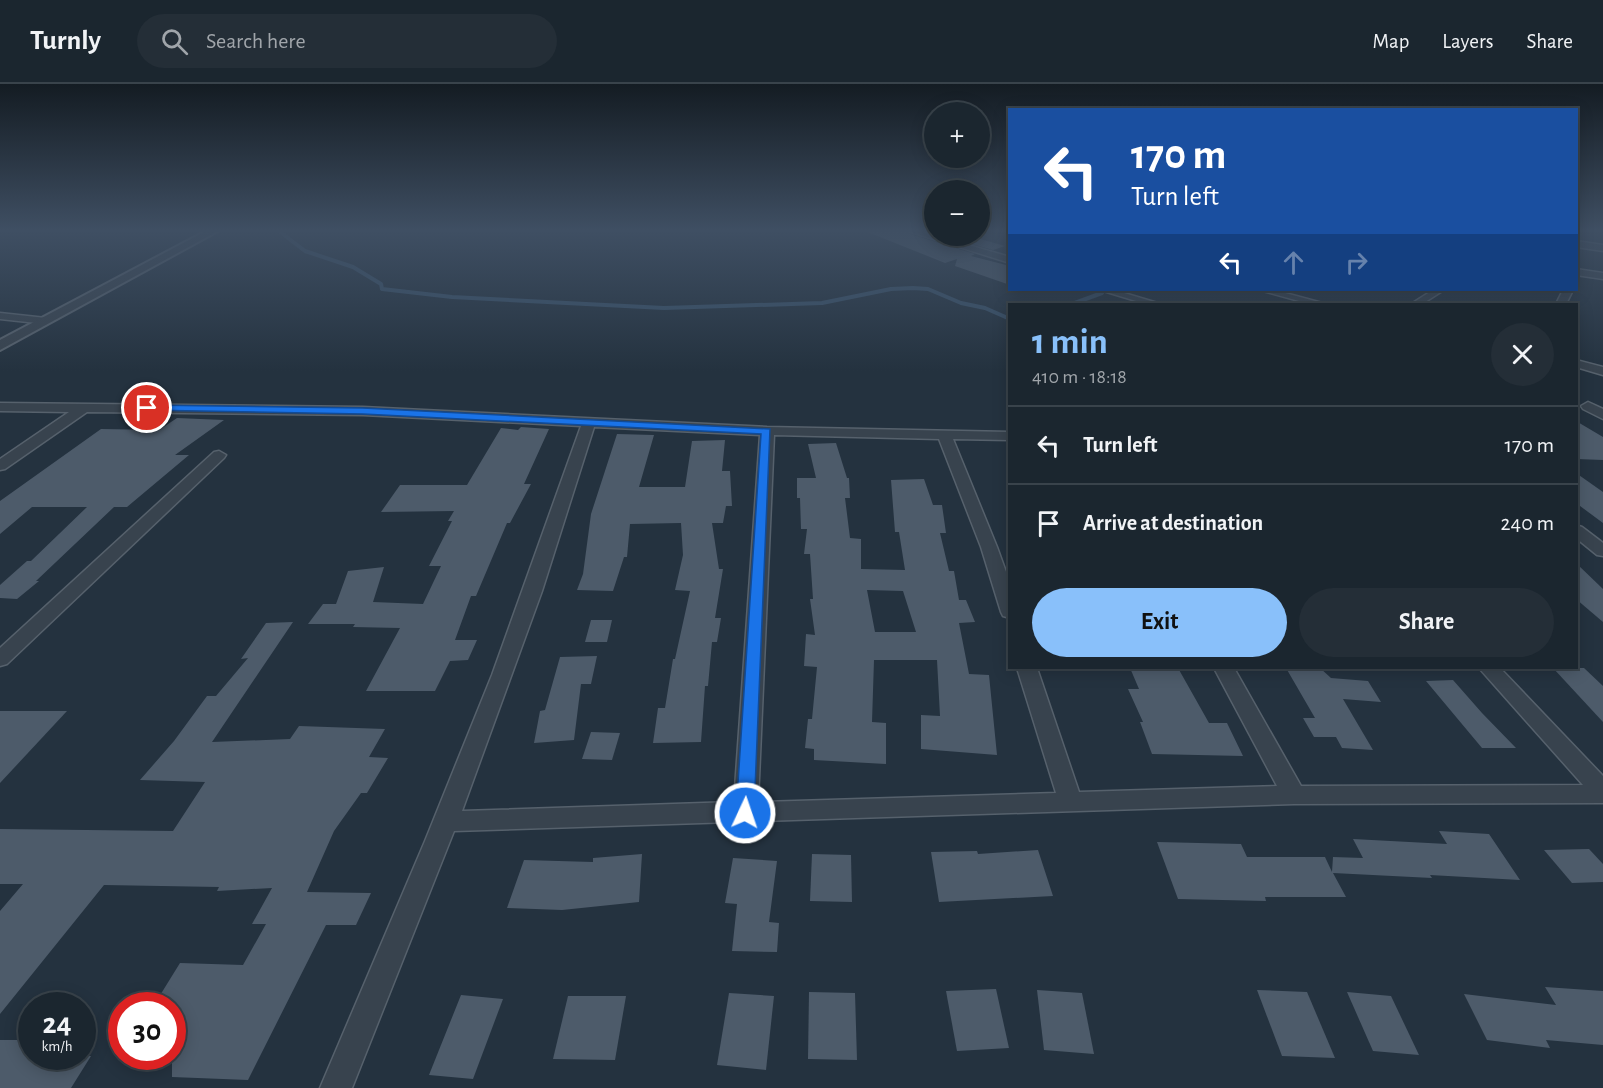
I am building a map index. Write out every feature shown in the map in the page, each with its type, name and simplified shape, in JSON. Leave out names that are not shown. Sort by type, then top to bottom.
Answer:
[{"type":"street","points":[[0,346],[126,278]]},
{"type":"street","points":[[1109,291],[1152,303]]},
{"type":"street","points":[[1268,291],[1317,303]]},
{"type":"street","points":[[1417,303],[1435,291]]},
{"type":"street","points":[[0,316],[46,321]]},
{"type":"street","points":[[1578,364],[1603,371]]},
{"type":"street","points":[[1588,406],[1603,416]]},
{"type":"street","points":[[0,407],[363,411],[767,431],[1008,436]]},
{"type":"street","points":[[0,466],[85,407]]},
{"type":"street","points":[[336,1088],[446,821],[565,501],[589,422]]},
{"type":"street","points":[[745,813],[767,431]]},
{"type":"street","points":[[944,434],[988,547],[1008,606]]},
{"type":"street","points":[[0,659],[219,455]]},
{"type":"street","points":[[1578,531],[1603,550]]},
{"type":"street","points":[[1027,669],[1071,803]]},
{"type":"street","points":[[1225,669],[1294,795]]},
{"type":"street","points":[[1490,669],[1603,792]]},
{"type":"street","points":[[446,821],[1294,795],[1603,792]]},
{"type":"building","points":[[989,278],[1008,278],[1008,284]]},
{"type":"building","points":[[177,418],[224,420],[175,455],[189,455],[127,507],[114,507],[36,581],[39,581],[17,599],[0,598],[0,585],[27,561],[31,561],[87,507],[32,507],[0,534],[0,501],[101,429],[159,430]]},
{"type":"building","points":[[1578,422],[1603,437],[1603,460],[1578,459]]},
{"type":"building","points":[[521,427],[549,429],[524,484],[531,484],[510,523],[507,523],[476,596],[471,596],[455,640],[477,640],[468,660],[450,661],[435,691],[366,691],[400,628],[353,627],[355,624],[308,624],[323,604],[336,604],[348,571],[384,567],[373,602],[423,604],[441,566],[429,566],[452,521],[448,521],[454,511],[381,512],[400,485],[467,485],[501,428],[518,430]]},
{"type":"building","points":[[617,434],[654,435],[639,487],[685,487],[692,441],[725,440],[722,471],[730,471],[732,506],[726,506],[723,523],[712,523],[719,569],[723,569],[715,618],[721,618],[717,642],[712,642],[708,686],[705,686],[701,742],[653,743],[658,708],[665,708],[673,659],[675,659],[690,591],[675,590],[683,555],[681,523],[630,524],[627,557],[624,557],[613,591],[577,590],[583,574],[591,514]]},
{"type":"building","points":[[836,443],[847,478],[849,478],[850,498],[845,498],[850,538],[861,539],[861,569],[905,570],[899,532],[895,532],[891,480],[924,479],[933,505],[942,505],[946,533],[940,533],[949,571],[954,571],[959,600],[966,600],[975,622],[959,623],[969,674],[989,675],[997,755],[921,749],[921,715],[940,716],[937,660],[874,660],[872,722],[886,723],[886,764],[814,760],[814,749],[805,748],[808,719],[812,719],[817,667],[804,666],[806,634],[815,635],[810,599],[813,599],[810,554],[804,554],[807,529],[801,529],[800,498],[797,498],[797,478],[816,478],[808,444]],"holes":[[[867,590],[903,591],[916,632],[875,632]]]},
{"type":"building","points":[[1578,474],[1603,492],[1603,523],[1578,504]]},
{"type":"building","points":[[1578,565],[1603,589],[1603,622],[1578,601]]},
{"type":"building","points":[[591,620],[612,620],[607,642],[585,642]]},
{"type":"building","points":[[293,622],[212,742],[290,739],[299,726],[385,729],[369,757],[388,758],[367,793],[361,793],[334,831],[307,892],[371,893],[356,925],[326,925],[248,1080],[172,1077],[172,1070],[186,1070],[186,992],[162,992],[180,963],[243,965],[266,924],[252,924],[272,888],[217,891],[219,887],[104,885],[0,1014],[0,911],[23,884],[0,884],[0,829],[173,831],[205,782],[140,780],[174,741],[207,696],[216,696],[248,658],[241,659],[266,623]]},
{"type":"building","points":[[597,656],[591,684],[581,684],[574,740],[534,743],[540,711],[545,710],[560,657]]},
{"type":"building","points":[[1584,668],[1603,686],[1603,722],[1554,669]]},
{"type":"building","points":[[1130,669],[1179,669],[1209,723],[1227,723],[1243,756],[1152,754],[1140,722],[1143,722],[1128,689],[1139,689]]},
{"type":"building","points":[[1287,669],[1321,669],[1331,678],[1368,681],[1381,702],[1343,699],[1373,750],[1342,748],[1336,737],[1314,737],[1303,718],[1315,718]]},
{"type":"building","points":[[1453,680],[1516,748],[1482,748],[1426,681]]},
{"type":"building","points":[[0,711],[67,711],[0,783]]},
{"type":"building","points":[[591,732],[620,733],[612,760],[582,759]]},
{"type":"building","points":[[1439,831],[1489,834],[1520,880],[1333,873],[1346,897],[1265,897],[1266,901],[1178,899],[1157,842],[1241,844],[1247,857],[1325,857],[1332,872],[1333,857],[1363,858],[1353,839],[1447,844]]},
{"type":"building","points":[[1589,849],[1603,864],[1603,882],[1572,883],[1544,850]]},
{"type":"building","points":[[1038,850],[1053,896],[939,902],[931,852],[977,851],[978,854]]},
{"type":"building","points":[[642,854],[639,902],[562,910],[507,908],[524,860],[593,862],[593,858]]},
{"type":"building","points":[[812,854],[851,855],[852,902],[810,901]]},
{"type":"building","points":[[733,858],[777,861],[769,922],[779,923],[777,952],[732,951],[737,904],[725,903]]},
{"type":"building","points":[[1545,987],[1603,991],[1603,1045],[1546,1040],[1550,1048],[1487,1040],[1464,994],[1556,1005]]},
{"type":"building","points":[[996,989],[1009,1048],[957,1051],[946,991]]},
{"type":"building","points":[[1037,990],[1082,993],[1094,1054],[1044,1050]]},
{"type":"building","points":[[1257,990],[1307,992],[1335,1058],[1282,1056]]},
{"type":"building","points":[[809,992],[855,993],[857,1060],[808,1059]]},
{"type":"building","points":[[1347,992],[1391,996],[1419,1055],[1373,1051]]},
{"type":"building","points":[[729,993],[774,996],[766,1070],[717,1065]]},
{"type":"building","points":[[461,995],[503,999],[473,1079],[429,1075]]},
{"type":"building","points":[[568,996],[626,996],[615,1060],[553,1059]]},
{"type":"building","points":[[0,1040],[18,1040],[18,1070],[82,1070],[71,1088],[0,1088]]},
{"type":"waterway","points":[[371,278],[381,284],[382,289],[452,297],[664,308],[822,303],[891,289],[913,288],[928,289],[961,303],[985,308],[1008,318]]},
{"type":"waterway","points":[[1075,303],[1102,293]]},
{"type":"route","points":[[147,408],[363,411],[767,431],[745,813]]}]
